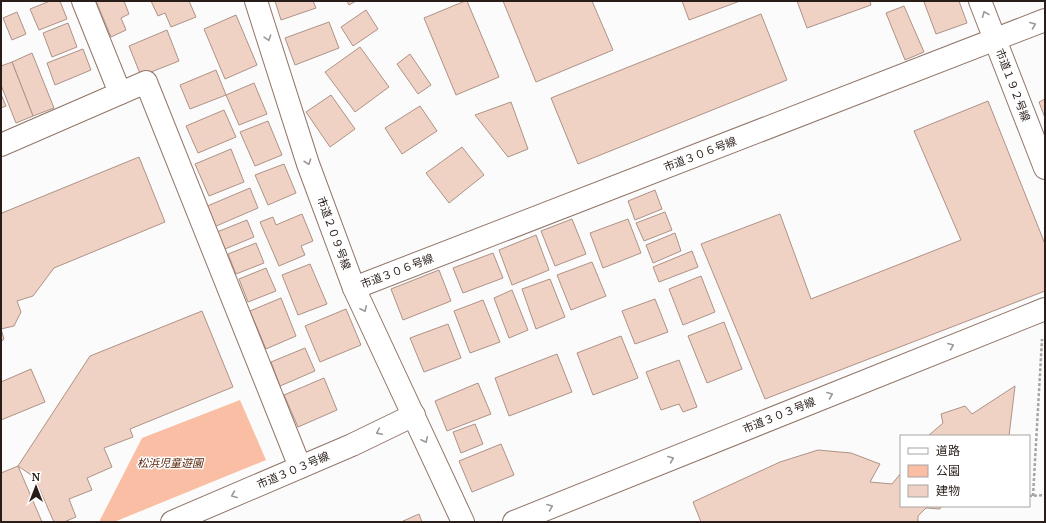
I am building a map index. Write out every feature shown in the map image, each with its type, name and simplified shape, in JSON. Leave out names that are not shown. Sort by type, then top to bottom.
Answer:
[{"type":"street","points":[[83,1],[120,93]]},
{"type":"street","name":"市道２０９号線","points":[[256,1],[308,164],[354,288],[463,522]]},
{"type":"street","name":"市道１９２号線","points":[[980,1],[1045,168]]},
{"type":"street","name":"市道３０６号線","points":[[354,288],[1045,20]]},
{"type":"street","points":[[1,145],[146,82],[300,467]]},
{"type":"street","name":"市道３０３号線","points":[[514,522],[1044,309]]},
{"type":"street","name":"市道３０３号線","points":[[172,522],[352,445],[414,415]]},
{"type":"path","points":[[1044,309],[1033,496],[1045,495]]},
{"type":"green space","name":"松浜児童遊園","points":[[240,400],[266,460],[114,522],[99,522],[142,438]]},
{"type":"building","points":[[50,1],[60,1],[67,19],[39,30],[30,9]]},
{"type":"building","points":[[96,1],[124,1],[129,14],[121,18],[126,30],[111,37]]},
{"type":"building","points":[[151,1],[189,1],[196,17],[171,27],[165,13],[158,16]]},
{"type":"building","points":[[275,1],[313,1],[316,8],[281,20]]},
{"type":"building","points":[[347,1],[356,1],[349,5]]},
{"type":"building","points":[[467,1],[499,77],[456,95],[424,18]]},
{"type":"building","points":[[503,1],[592,1],[613,50],[536,82]]},
{"type":"building","points":[[682,1],[740,1],[689,20]]},
{"type":"building","points":[[797,1],[870,1],[871,5],[807,28]]},
{"type":"building","points":[[959,1],[967,23],[936,34],[924,2]]},
{"type":"building","points":[[904,6],[924,52],[905,60],[886,13]]},
{"type":"building","points":[[366,10],[378,29],[353,46],[341,27]]},
{"type":"building","points":[[17,12],[26,34],[12,40],[3,18]]},
{"type":"building","points":[[761,14],[787,80],[578,164],[551,98]]},
{"type":"building","points":[[236,15],[257,65],[225,79],[204,29]]},
{"type":"building","points":[[329,22],[339,48],[295,65],[285,38]]},
{"type":"building","points":[[68,23],[77,47],[52,57],[43,33]]},
{"type":"building","points":[[167,30],[179,61],[141,76],[129,46]]},
{"type":"building","points":[[360,47],[389,87],[355,112],[325,72]]},
{"type":"building","points":[[83,49],[91,70],[55,85],[47,63]]},
{"type":"building","points":[[32,53],[54,108],[33,116],[12,62]]},
{"type":"building","points":[[410,54],[431,85],[418,94],[397,64]]},
{"type":"building","points":[[12,62],[33,116],[16,123],[1,85],[1,66]]},
{"type":"building","points":[[216,70],[226,95],[190,109],[180,85]]},
{"type":"building","points":[[254,83],[267,114],[239,125],[226,95]]},
{"type":"building","points":[[1,94],[6,106],[1,108]]},
{"type":"building","points":[[331,95],[355,129],[330,147],[306,112]]},
{"type":"building","points":[[1045,99],[1045,118],[1039,102]]},
{"type":"building","points":[[988,101],[1045,244],[1045,291],[765,399],[701,244],[780,214],[811,299],[961,240],[914,131]]},
{"type":"building","points":[[511,102],[528,149],[508,157],[475,115]]},
{"type":"building","points":[[420,106],[437,131],[402,154],[385,128]]},
{"type":"building","points":[[224,110],[236,137],[198,153],[186,126]]},
{"type":"building","points":[[268,121],[282,155],[255,166],[240,132]]},
{"type":"building","points":[[462,147],[484,175],[449,203],[426,173]]},
{"type":"building","points":[[231,149],[244,182],[209,196],[195,164]]},
{"type":"building","points":[[139,157],[165,222],[54,268],[33,296],[17,301],[21,312],[14,326],[1,329],[2,213]]},
{"type":"building","points":[[284,164],[296,193],[268,205],[255,175]]},
{"type":"building","points":[[250,188],[258,208],[214,227],[205,207]]},
{"type":"building","points":[[655,190],[662,209],[635,220],[628,201]]},
{"type":"building","points":[[665,212],[672,230],[644,241],[636,223]]},
{"type":"building","points":[[302,214],[313,241],[301,246],[305,255],[279,266],[260,222],[273,217],[276,225]]},
{"type":"building","points":[[572,219],[586,254],[555,266],[541,231]]},
{"type":"building","points":[[628,219],[641,253],[603,268],[590,233]]},
{"type":"building","points":[[247,220],[254,237],[225,249],[217,232]]},
{"type":"building","points":[[675,233],[681,251],[653,263],[646,245]]},
{"type":"building","points":[[536,235],[549,270],[512,285],[499,250]]},
{"type":"building","points":[[256,243],[264,263],[236,274],[228,254]]},
{"type":"building","points":[[692,251],[698,267],[659,282],[653,267]]},
{"type":"building","points":[[493,253],[503,278],[463,293],[453,268]]},
{"type":"building","points":[[592,262],[606,296],[571,310],[557,275]]},
{"type":"building","points":[[310,264],[327,304],[298,315],[282,275]]},
{"type":"building","points":[[266,268],[276,291],[248,302],[239,279]]},
{"type":"building","points":[[439,270],[451,301],[403,320],[391,289]]},
{"type":"building","points":[[701,276],[715,312],[683,325],[669,289]]},
{"type":"building","points":[[550,279],[565,317],[536,329],[522,289]]},
{"type":"building","points":[[512,290],[528,330],[509,338],[494,298]]},
{"type":"building","points":[[281,298],[296,336],[266,349],[250,311]]},
{"type":"building","points":[[655,299],[668,332],[635,344],[622,311]]},
{"type":"building","points":[[483,300],[500,342],[470,353],[454,311]]},
{"type":"building","points":[[346,309],[361,345],[320,362],[305,326]]},
{"type":"building","points":[[202,311],[233,387],[130,429],[133,437],[104,448],[112,467],[87,478],[92,490],[69,499],[76,517],[64,522],[54,522],[34,477],[18,466],[90,356]]},
{"type":"building","points":[[724,322],[742,369],[707,383],[688,336]]},
{"type":"building","points":[[448,324],[461,358],[424,372],[410,338]]},
{"type":"building","points":[[1,329],[4,339],[1,342]]},
{"type":"building","points":[[621,336],[638,378],[593,395],[577,353]]},
{"type":"building","points":[[305,348],[315,371],[280,386],[271,362]]},
{"type":"building","points":[[557,354],[572,392],[509,416],[495,378]]},
{"type":"building","points":[[679,360],[697,407],[683,412],[679,404],[661,410],[646,372]]},
{"type":"building","points":[[31,369],[45,402],[1,420],[1,382]]},
{"type":"building","points":[[324,378],[337,410],[298,427],[284,395]]},
{"type":"building","points":[[478,383],[491,414],[447,431],[435,401]]},
{"type":"building","points":[[1015,386],[1009,435],[929,435],[943,423],[941,414],[965,406],[972,414]]},
{"type":"building","points":[[475,424],[483,444],[461,453],[453,432]]},
{"type":"building","points":[[501,444],[514,475],[472,492],[459,461]]},
{"type":"building","points":[[818,450],[851,453],[880,464],[870,482],[892,484],[900,474],[900,507],[941,507],[940,509],[926,508],[918,516],[918,522],[701,522],[693,502],[780,462]]},
{"type":"building","points":[[18,466],[42,522],[1,522],[1,473]]},
{"type":"building","points":[[419,514],[422,522],[401,522]]}]
